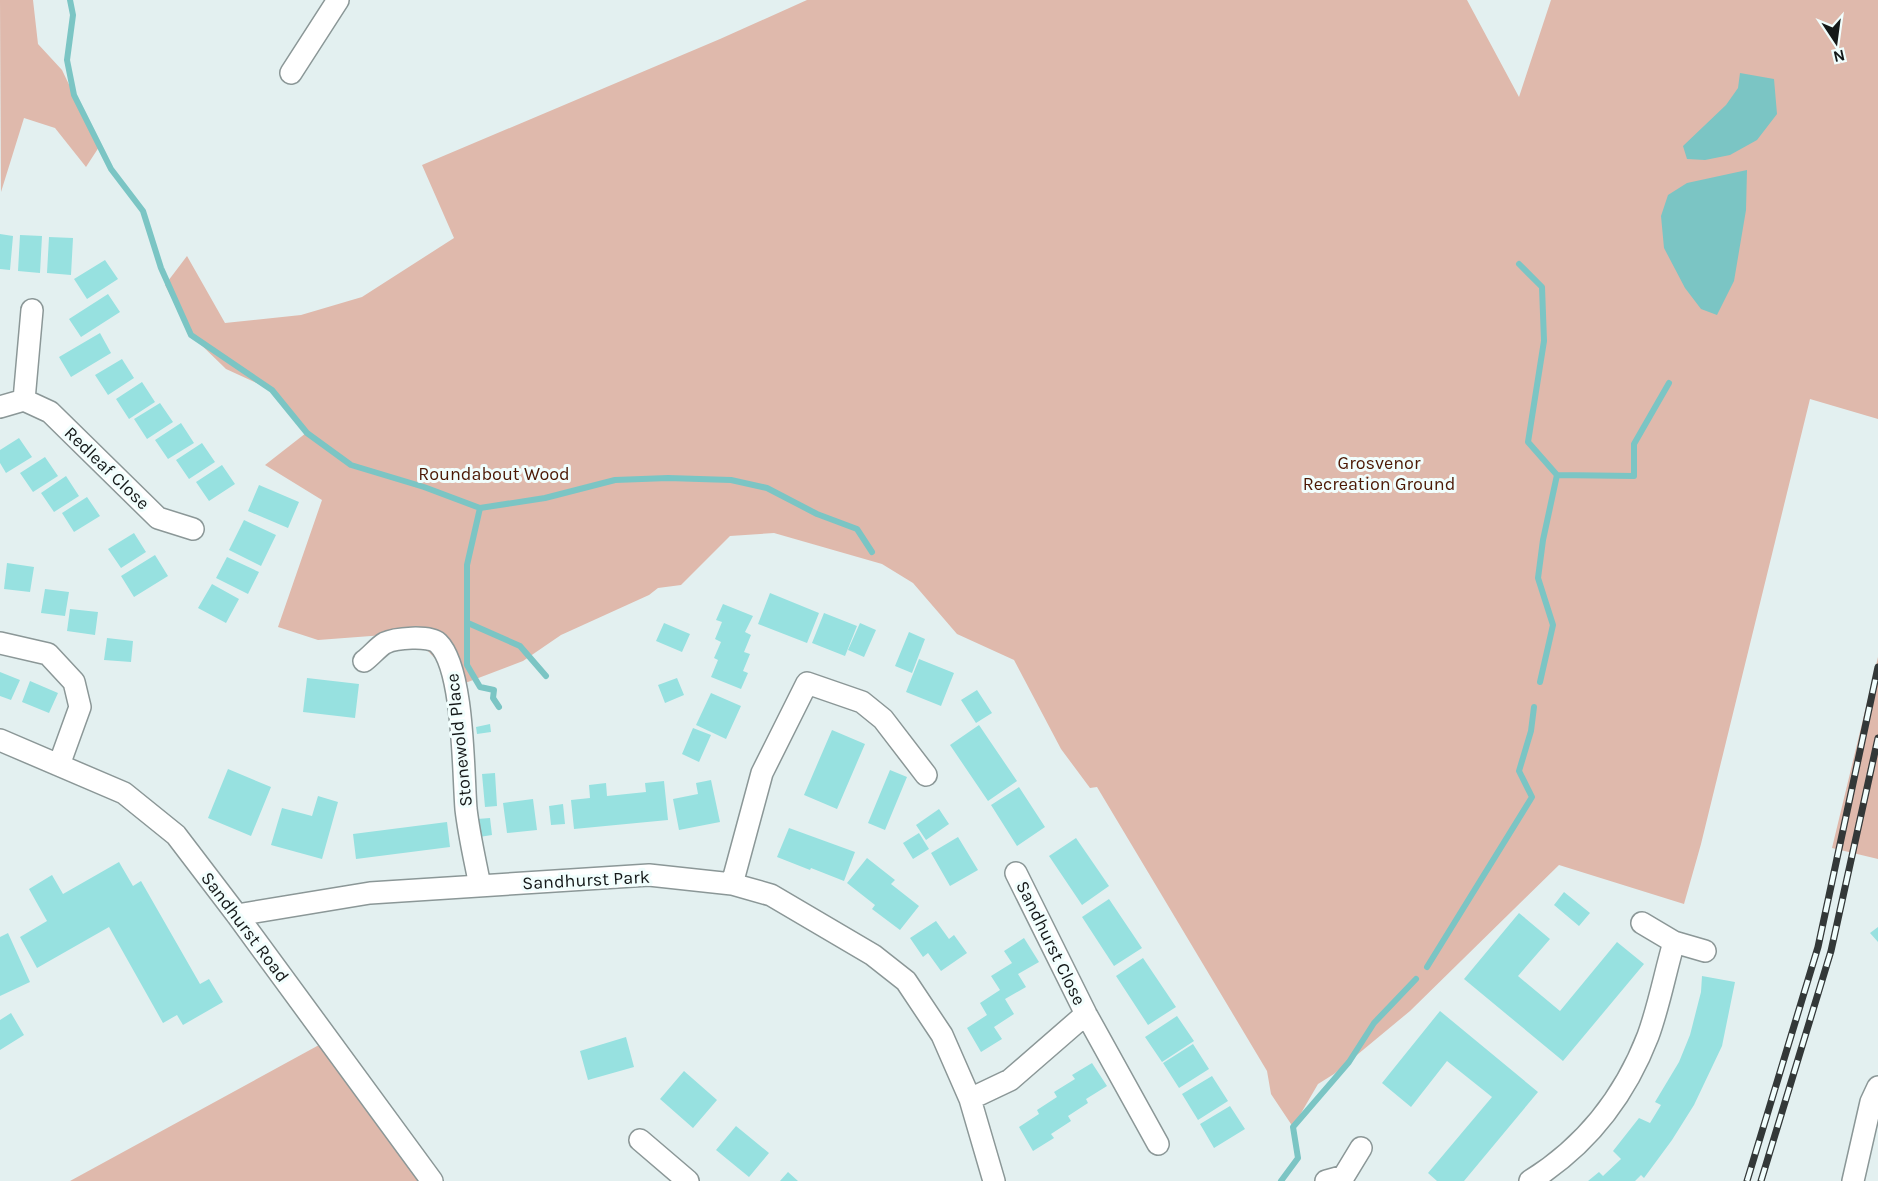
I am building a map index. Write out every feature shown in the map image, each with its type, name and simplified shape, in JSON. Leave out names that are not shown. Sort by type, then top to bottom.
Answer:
[{"type":"street","points":[[291,73],[338,0]]},
{"type":"street","points":[[0,406],[24,400],[32,310]]},
{"type":"street","name":"Redleaf Close","points":[[24,400],[50,412],[158,518],[193,529]]},
{"type":"street","name":"Stonewold Place","points":[[364,662],[386,643],[399,640],[431,639],[437,642],[446,655],[452,669],[456,691],[466,811],[480,886]]},
{"type":"street","points":[[0,643],[48,654],[74,682],[80,707],[59,765]]},
{"type":"street","points":[[732,884],[762,773],[807,683],[862,702],[883,719],[926,775]]},
{"type":"street","name":"Sandhurst Road","points":[[0,740],[124,793],[176,835],[431,1181]]},
{"type":"street","name":"Sandhurst Close","points":[[1016,873],[1086,1014],[1158,1144]]},
{"type":"street","name":"Sandhurst Park","points":[[237,915],[370,893],[649,874],[732,884],[771,895],[873,955],[906,981],[942,1035],[970,1099],[994,1181]]},
{"type":"street","points":[[1642,923],[1674,942],[1705,951]]},
{"type":"street","points":[[1530,1181],[1560,1160],[1604,1117],[1627,1082],[1648,1036],[1674,942]]},
{"type":"street","name":"Sandhurst Close","points":[[970,1099],[1010,1080],[1086,1014]]},
{"type":"street","points":[[1853,1181],[1871,1102],[1878,1087]]},
{"type":"street","points":[[640,1140],[684,1180]]},
{"type":"street","points":[[1338,1179],[1360,1148]]},
{"type":"green space","points":[[0,0],[33,0],[38,44],[62,70],[99,147],[86,167],[55,128],[24,118],[1,192]]},
{"type":"green space","name":"Grosvenor Recreation Ground","points":[[807,0],[1467,0],[1519,97],[1551,0],[1878,0],[1878,419],[1810,399],[1701,844],[1684,904],[1559,865],[1410,1011],[1334,1074],[1318,1084],[1293,1127],[1271,1094],[1267,1071],[1097,787],[1090,788],[1061,749],[1014,660],[957,634],[913,583],[882,564],[774,533],[730,536],[681,585],[658,588],[649,595],[561,635],[523,661],[460,685],[411,633],[318,640],[278,627],[322,500],[265,465],[306,433],[272,390],[226,369],[191,335],[165,285],[187,256],[225,323],[301,315],[362,297],[454,238],[422,165]]},
{"type":"green space","points":[[1878,657],[1878,859],[1832,848]]},
{"type":"green space","points":[[319,1045],[424,1181],[70,1181]]},
{"type":"water","points":[[1740,73],[1774,79],[1777,114],[1757,140],[1730,155],[1705,160],[1687,159],[1683,146],[1726,105],[1738,88]]},
{"type":"water","points":[[1747,170],[1746,210],[1734,281],[1717,315],[1701,309],[1685,288],[1664,248],[1661,216],[1668,195],[1687,183]]},
{"type":"building","points":[[0,234],[13,236],[10,270],[0,269]]},
{"type":"building","points":[[20,235],[42,236],[40,273],[18,271]]},
{"type":"building","points":[[49,237],[73,238],[71,275],[47,273]]},
{"type":"building","points":[[105,260],[118,279],[87,299],[74,279]]},
{"type":"building","points":[[108,294],[120,312],[81,337],[69,319]]},
{"type":"building","points":[[100,333],[111,353],[71,377],[59,357]]},
{"type":"building","points":[[122,359],[134,378],[108,395],[95,375]]},
{"type":"building","points":[[142,382],[155,402],[129,419],[116,399]]},
{"type":"building","points":[[160,403],[173,422],[147,439],[134,419]]},
{"type":"building","points":[[181,423],[194,443],[168,459],[155,440]]},
{"type":"building","points":[[19,438],[32,457],[6,473],[0,463],[0,450]]},
{"type":"building","points":[[202,443],[215,462],[189,479],[176,460]]},
{"type":"building","points":[[45,457],[58,476],[33,492],[20,473]]},
{"type":"building","points":[[222,465],[235,484],[209,501],[196,482]]},
{"type":"building","points":[[66,476],[79,496],[54,512],[41,493]]},
{"type":"building","points":[[259,485],[299,502],[288,528],[248,511]]},
{"type":"building","points":[[87,497],[100,516],[74,532],[62,513]]},
{"type":"building","points":[[244,520],[276,535],[261,566],[229,550]]},
{"type":"building","points":[[134,533],[146,552],[121,568],[108,549]]},
{"type":"building","points":[[155,555],[168,576],[134,597],[121,576]]},
{"type":"building","points":[[227,557],[259,572],[248,594],[216,578]]},
{"type":"building","points":[[7,563],[34,567],[30,592],[4,589]]},
{"type":"building","points":[[212,584],[239,599],[226,623],[198,608]]},
{"type":"building","points":[[45,589],[69,592],[65,616],[41,613]]},
{"type":"building","points":[[770,593],[819,613],[807,643],[758,624]]},
{"type":"building","points":[[723,604],[753,616],[745,632],[751,635],[744,652],[750,654],[743,671],[748,673],[741,689],[711,677],[718,660],[714,658],[721,642],[715,639],[722,622],[716,620]]},
{"type":"building","points":[[70,609],[98,612],[95,635],[67,631]]},
{"type":"building","points":[[824,613],[857,626],[845,656],[812,643]]},
{"type":"building","points":[[664,623],[690,634],[682,652],[656,641]]},
{"type":"building","points":[[860,623],[876,630],[864,657],[848,650]]},
{"type":"building","points":[[909,632],[925,639],[912,673],[895,666]]},
{"type":"building","points":[[107,638],[133,641],[131,662],[104,660]]},
{"type":"building","points":[[919,659],[954,673],[941,706],[906,692]]},
{"type":"building","points":[[0,672],[20,680],[11,700],[0,696]]},
{"type":"building","points":[[307,678],[359,684],[355,718],[303,712]]},
{"type":"building","points":[[677,678],[684,695],[665,703],[658,685]]},
{"type":"building","points":[[30,681],[58,693],[49,713],[22,702]]},
{"type":"building","points":[[977,690],[992,713],[976,723],[961,700]]},
{"type":"building","points":[[711,693],[741,706],[726,739],[696,725]]},
{"type":"building","points":[[490,724],[491,732],[477,734],[476,727]]},
{"type":"building","points":[[979,725],[1017,781],[988,801],[950,745]]},
{"type":"building","points":[[693,728],[711,735],[699,762],[682,754]]},
{"type":"building","points":[[832,730],[865,744],[837,809],[804,795]]},
{"type":"building","points":[[228,769],[271,787],[251,836],[208,818]]},
{"type":"building","points":[[890,770],[907,777],[885,830],[868,823]]},
{"type":"building","points":[[495,773],[497,806],[485,807],[482,774]]},
{"type":"building","points":[[711,780],[720,822],[679,830],[673,799],[698,794],[696,783]]},
{"type":"building","points":[[664,781],[668,820],[574,829],[571,800],[590,798],[589,785],[606,783],[607,796],[646,792],[645,783]]},
{"type":"building","points":[[1019,787],[1045,827],[1017,846],[991,805]]},
{"type":"building","points":[[318,796],[338,802],[322,859],[271,845],[282,808],[312,816]]},
{"type":"building","points":[[533,799],[537,830],[507,833],[503,803]]},
{"type":"building","points":[[563,804],[565,824],[551,825],[549,806]]},
{"type":"building","points":[[939,809],[949,824],[926,840],[916,825]]},
{"type":"building","points":[[490,818],[492,835],[479,837],[477,819]]},
{"type":"building","points":[[447,822],[450,847],[356,859],[353,834]]},
{"type":"building","points":[[789,828],[855,852],[844,881],[777,857]]},
{"type":"building","points":[[919,833],[929,849],[913,859],[903,843]]},
{"type":"building","points":[[958,837],[978,870],[950,886],[931,853]]},
{"type":"building","points":[[1076,838],[1109,886],[1082,905],[1049,856]]},
{"type":"building","points":[[867,858],[895,880],[891,884],[919,906],[900,930],[872,909],[875,905],[847,883]]},
{"type":"building","points":[[119,862],[133,886],[141,881],[200,984],[209,979],[223,1002],[183,1025],[177,1015],[163,1023],[109,927],[37,968],[20,937],[47,921],[29,889],[52,875],[63,894]]},
{"type":"building","points":[[1564,892],[1590,913],[1579,926],[1554,905]]},
{"type":"building","points":[[1109,899],[1142,948],[1114,966],[1082,917]]},
{"type":"building","points":[[1519,913],[1550,939],[1518,976],[1560,1011],[1617,942],[1644,964],[1563,1061],[1464,979]]},
{"type":"building","points":[[936,921],[949,939],[954,935],[967,953],[941,971],[928,953],[923,957],[910,938]]},
{"type":"building","points":[[1878,927],[1878,942],[1870,933]]},
{"type":"building","points":[[8,933],[30,982],[0,996],[0,937]]},
{"type":"building","points":[[1024,938],[1039,962],[1018,974],[1026,987],[1005,999],[1014,1014],[994,1027],[1002,1039],[981,1052],[967,1028],[987,1015],[980,1003],[1000,990],[991,976],[1012,963],[1004,951]]},
{"type":"building","points":[[1143,958],[1176,1007],[1148,1025],[1116,976]]},
{"type":"building","points":[[1702,976],[1735,982],[1722,1046],[1694,1105],[1644,1178],[1641,1175],[1635,1181],[1588,1181],[1599,1172],[1603,1176],[1621,1159],[1613,1151],[1639,1118],[1650,1123],[1661,1105],[1655,1102],[1679,1062],[1690,1035],[1701,992]]},
{"type":"building","points":[[1440,1011],[1538,1092],[1464,1181],[1437,1181],[1428,1173],[1492,1097],[1447,1061],[1411,1107],[1382,1083]]},
{"type":"building","points":[[11,1013],[24,1035],[0,1050],[0,1020]]},
{"type":"building","points":[[1177,1016],[1194,1041],[1162,1062],[1145,1037]]},
{"type":"building","points":[[626,1037],[634,1067],[588,1080],[580,1051]]},
{"type":"building","points":[[1193,1044],[1209,1069],[1179,1088],[1163,1063]]},
{"type":"building","points":[[1092,1063],[1107,1086],[1086,1099],[1088,1103],[1068,1116],[1071,1121],[1051,1134],[1054,1138],[1033,1151],[1019,1127],[1039,1114],[1037,1110],[1057,1097],[1054,1092],[1075,1079],[1072,1075]]},
{"type":"building","points":[[684,1071],[717,1100],[693,1128],[660,1099]]},
{"type":"building","points":[[1212,1076],[1228,1101],[1198,1120],[1182,1094]]},
{"type":"building","points":[[1230,1106],[1245,1129],[1214,1148],[1200,1124]]},
{"type":"building","points":[[736,1126],[769,1153],[749,1177],[716,1150]]},
{"type":"building","points":[[788,1172],[798,1181],[780,1181]]},
{"type":"waterway","points":[[70,0],[73,15],[67,60],[74,95],[111,169],[143,211],[161,268],[191,335],[272,390],[307,433],[351,465],[424,487],[480,508],[545,498],[615,480],[668,478],[731,480],[767,488],[817,514],[857,529],[872,552]]},
{"type":"waterway","points":[[1519,264],[1542,287],[1544,341],[1528,442],[1557,475],[1634,476],[1634,444],[1669,383]]},
{"type":"waterway","points":[[1540,682],[1553,625],[1538,578],[1543,540],[1557,475]]},
{"type":"waterway","points":[[480,508],[467,565],[467,665],[480,687],[494,690],[493,698],[499,707]]},
{"type":"waterway","points":[[468,623],[520,646],[546,676]]},
{"type":"waterway","points":[[1427,967],[1532,797],[1519,771],[1531,731],[1534,707]]},
{"type":"waterway","points":[[1281,1181],[1298,1158],[1293,1127],[1349,1062],[1374,1023],[1416,979]]},
{"type":"railway","points":[[1747,1181],[1818,947],[1878,667]]},
{"type":"railway","points":[[1761,1181],[1831,951],[1878,738]]},
{"type":"park label","name":"Roundabout Wood","points":[[494,474]]}]
